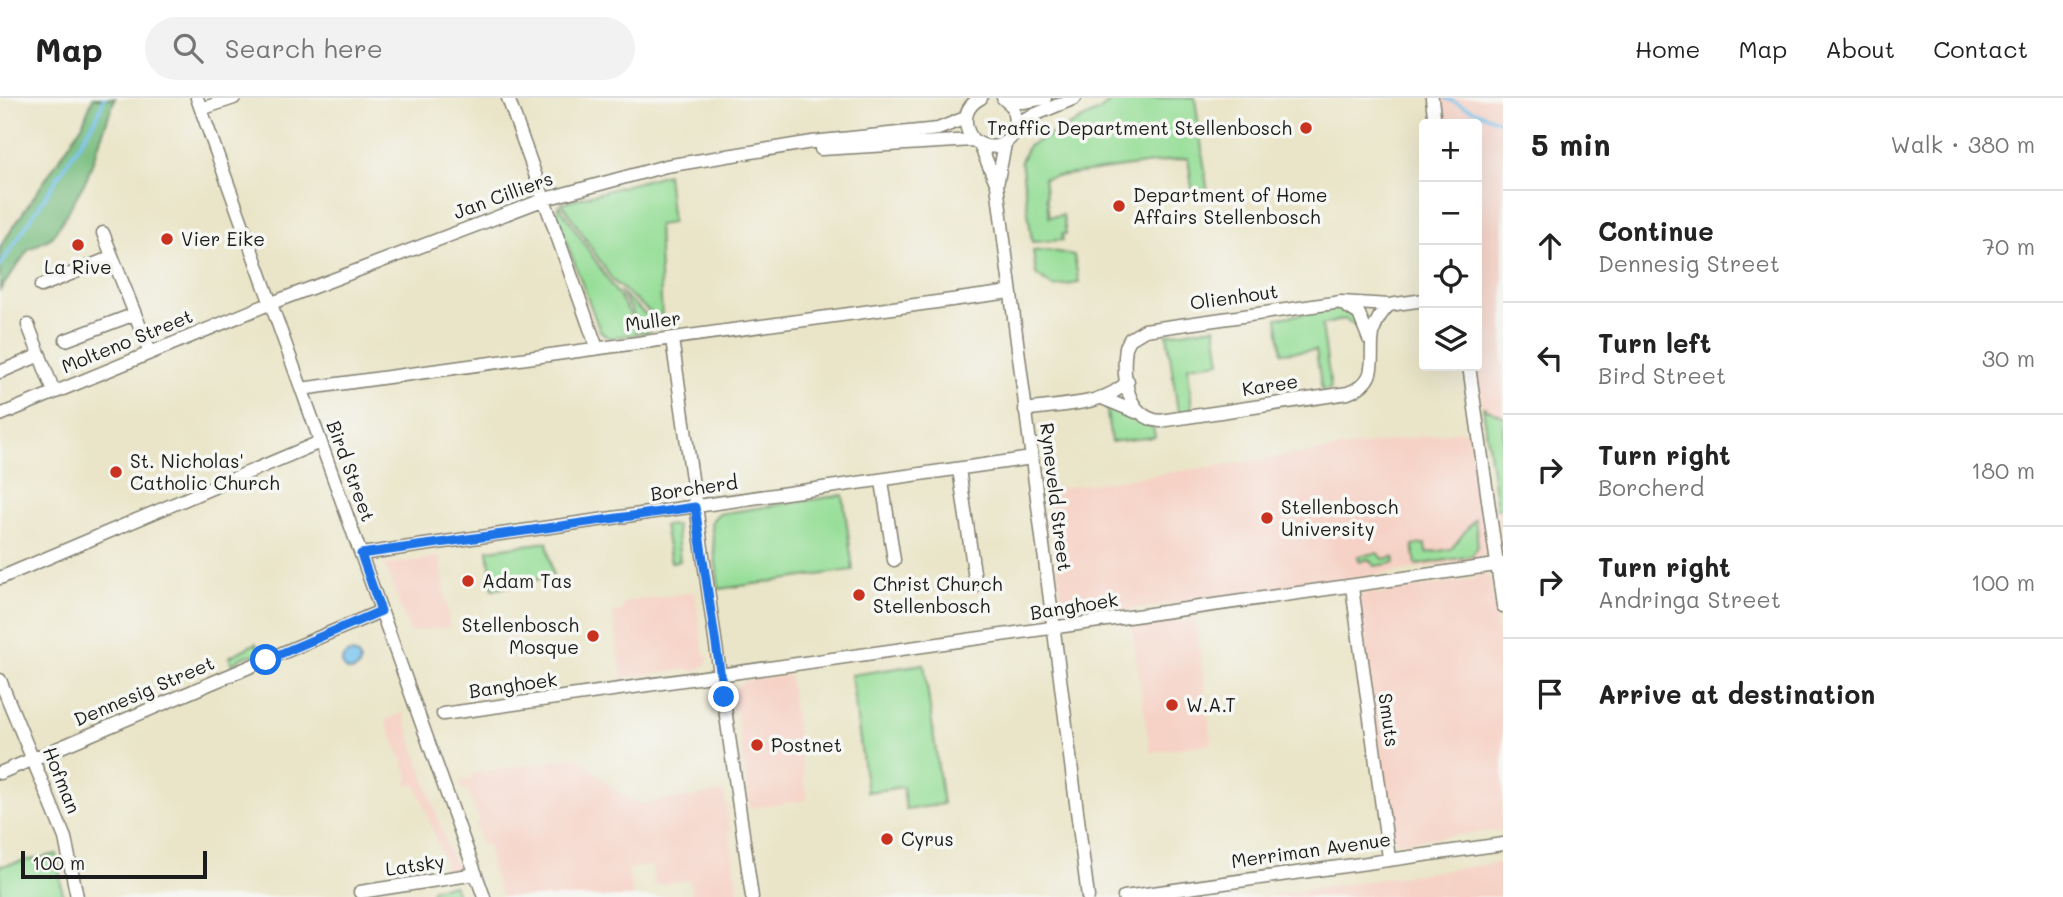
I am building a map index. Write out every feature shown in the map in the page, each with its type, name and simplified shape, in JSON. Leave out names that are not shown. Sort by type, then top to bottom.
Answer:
[{"type":"street","points":[[199,104],[234,98]]},
{"type":"street","points":[[508,98],[597,348]]},
{"type":"street","points":[[1005,100],[1023,102],[1045,98]]},
{"type":"street","points":[[1005,100],[1013,107],[1017,122],[1075,98]]},
{"type":"street","points":[[1432,98],[1434,119]]},
{"type":"street","points":[[965,118],[977,99]]},
{"type":"street","name":"Bird Street","points":[[199,104],[484,897]]},
{"type":"street","name":"Jan Cilliers","points":[[269,304],[545,199],[646,170],[758,151],[938,129],[965,118]]},
{"type":"street","name":"Ryneveld Street","points":[[965,118],[997,185]]},
{"type":"street","name":"Ryneveld Street","points":[[1017,122],[1014,134],[1005,144],[997,185],[1088,897]]},
{"type":"street","name":"Jan Cilliers","points":[[758,151],[977,143],[993,147],[1005,144]]},
{"type":"street","points":[[103,233],[150,352]]},
{"type":"street","points":[[41,286],[113,257]]},
{"type":"street","name":"Muller","points":[[301,389],[1010,292]]},
{"type":"street","points":[[1389,304],[1419,301]]},
{"type":"street","name":"Olienhout","points":[[1128,381],[1126,347],[1137,333],[1155,328],[1341,302],[1389,304]]},
{"type":"street","name":"Karee","points":[[1102,398],[1149,420],[1160,421],[1348,393],[1364,386],[1373,364],[1370,341],[1359,314],[1341,302]]},
{"type":"street","name":"Molteno Street","points":[[0,415],[269,304]]},
{"type":"street","name":"Karee","points":[[1370,341],[1377,318],[1389,304]]},
{"type":"street","points":[[66,340],[135,314]]},
{"type":"street","points":[[28,326],[54,392]]},
{"type":"street","points":[[671,339],[752,897]]},
{"type":"street","points":[[0,372],[40,355]]},
{"type":"street","points":[[1470,371],[1500,565],[1503,606]]},
{"type":"street","points":[[1025,410],[1102,398],[1116,392],[1128,381],[1136,412]]},
{"type":"street","points":[[0,578],[320,442]]},
{"type":"street","name":"Borcherd","points":[[361,554],[1032,458]]},
{"type":"street","points":[[959,469],[976,586]]},
{"type":"street","points":[[882,481],[894,560]]},
{"type":"street","name":"Banghoek","points":[[443,714],[721,677],[1500,565]]},
{"type":"street","name":"Smuts","points":[[1352,587],[1389,858]]},
{"type":"street","name":"Dennesig Street","points":[[0,773],[381,611]]},
{"type":"street","name":"Hofman","points":[[0,680],[69,849],[77,897]]},
{"type":"street","name":"Merriman Avenue","points":[[1124,897],[1503,844]]},
{"type":"street","name":"Latsky","points":[[360,892],[476,874]]},
{"type":"shaded area","points":[[1438,98],[1503,98],[1503,548],[1477,371],[1482,371],[1482,119],[1440,119]]},
{"type":"shaded area","name":"Stellenbosch University","points":[[1468,430],[1487,548],[1484,558],[1073,618],[1062,615],[1058,609],[1057,600],[1061,594],[1048,490]]},
{"type":"shaded area","points":[[440,557],[450,627],[410,632],[385,565]]},
{"type":"shaded area","name":"Stellenbosch University","points":[[1479,574],[1488,576],[1491,580],[1503,668],[1503,830],[1399,842],[1391,834],[1359,597],[1370,590],[1376,594],[1474,579]]},
{"type":"shaded area","points":[[695,592],[704,654],[709,657],[705,666],[693,672],[689,669],[622,678],[613,612],[621,611],[625,602]]},
{"type":"shaded area","points":[[1195,619],[1212,744],[1150,752],[1132,628]]},
{"type":"shaded area","points":[[789,675],[807,800],[750,808],[736,710],[731,709],[731,693],[744,681]]},
{"type":"shaded area","points":[[403,713],[452,861],[459,865],[461,870],[440,874],[445,864],[416,784],[407,785],[406,782],[410,779],[385,720]]},
{"type":"shaded area","points":[[578,757],[614,789],[639,804],[724,792],[739,897],[692,897],[690,880],[654,885],[652,865],[628,869],[633,897],[502,897],[491,866],[487,844],[482,845],[475,824],[480,822],[468,790],[463,790],[460,781],[473,779],[471,774]]},
{"type":"shaded area","points":[[1503,862],[1503,897],[1273,897],[1276,894]]},
{"type":"green space","points":[[93,98],[115,98],[87,178],[51,238],[29,249],[0,290],[0,247],[82,125]]},
{"type":"green space","points":[[1115,98],[1195,98],[1208,194],[1193,196],[1188,158],[1044,178],[1049,217],[1063,215],[1066,234],[1062,234],[1063,240],[1032,242],[1021,161],[1028,146],[1099,111]]},
{"type":"green space","points":[[667,174],[672,223],[658,225],[662,322],[613,281],[562,203]]},
{"type":"green space","points":[[559,205],[629,312],[638,334],[609,338],[600,331],[559,222]]},
{"type":"green space","points":[[1048,250],[1074,255],[1079,283],[1053,287],[1036,274],[1033,251]]},
{"type":"green space","points":[[619,291],[660,327],[641,334],[632,310]]},
{"type":"green space","points":[[1340,308],[1354,315],[1358,328],[1345,319],[1322,325],[1331,389],[1322,391],[1316,350],[1282,353],[1277,318]]},
{"type":"green space","points":[[1215,327],[1220,362],[1188,366],[1192,410],[1178,412],[1167,334]]},
{"type":"green space","points":[[1106,405],[1153,427],[1155,437],[1111,442]]},
{"type":"green space","points":[[1483,407],[1503,416],[1503,508],[1497,509]]},
{"type":"green space","points":[[843,495],[853,570],[719,589],[711,522],[718,514]]},
{"type":"green space","points":[[1475,519],[1478,546],[1472,556],[1416,565],[1413,545],[1425,544],[1426,553],[1451,549]]},
{"type":"green space","points":[[676,525],[680,561],[671,562],[664,526]]},
{"type":"green space","points":[[547,542],[553,576],[493,590],[488,550]]},
{"type":"green space","points":[[1377,553],[1383,559],[1394,557],[1395,563],[1375,566],[1368,559],[1359,562],[1358,556]]},
{"type":"green space","points":[[256,643],[260,654],[245,656],[232,665],[229,657]]},
{"type":"green space","points":[[924,664],[943,804],[906,810],[903,787],[867,792],[851,675]]},
{"type":"green space","points":[[57,854],[63,897],[0,897],[0,866]]},
{"type":"green space","points":[[454,885],[457,897],[431,892],[433,888]]},
{"type":"water","points":[[351,653],[357,656],[360,662],[357,668],[351,671],[345,668],[342,662],[345,656]]},
{"type":"waterway","points":[[0,266],[97,117],[104,98]]},
{"type":"waterway","points":[[1445,98],[1503,123]]},
{"type":"place","name":"Traffic Department Stellenbosch","points":[[1306,128]]},
{"type":"place","name":"Department of Home Affairs Stellenbosch","points":[[1119,206]]},
{"type":"place","name":"Vier Eike","points":[[167,239]]},
{"type":"place","name":"La Rive","points":[[78,245]]},
{"type":"place","name":"St. Nicholas' Catholic Church","points":[[116,472]]},
{"type":"place","name":"Stellenbosch University","points":[[1267,518]]},
{"type":"place","name":"Adam Tas","points":[[468,581]]},
{"type":"place","name":"Christ Church Stellenbosch","points":[[859,595]]},
{"type":"place","name":"Stellenbosch Mosque","points":[[593,636]]},
{"type":"place","name":"W.A.T","points":[[1172,705]]},
{"type":"place","name":"Postnet","points":[[757,745]]},
{"type":"place","name":"Cyrus","points":[[887,839]]},
{"type":"route","points":[[266,660],[381,611],[361,554],[695,507],[724,697]]}]
